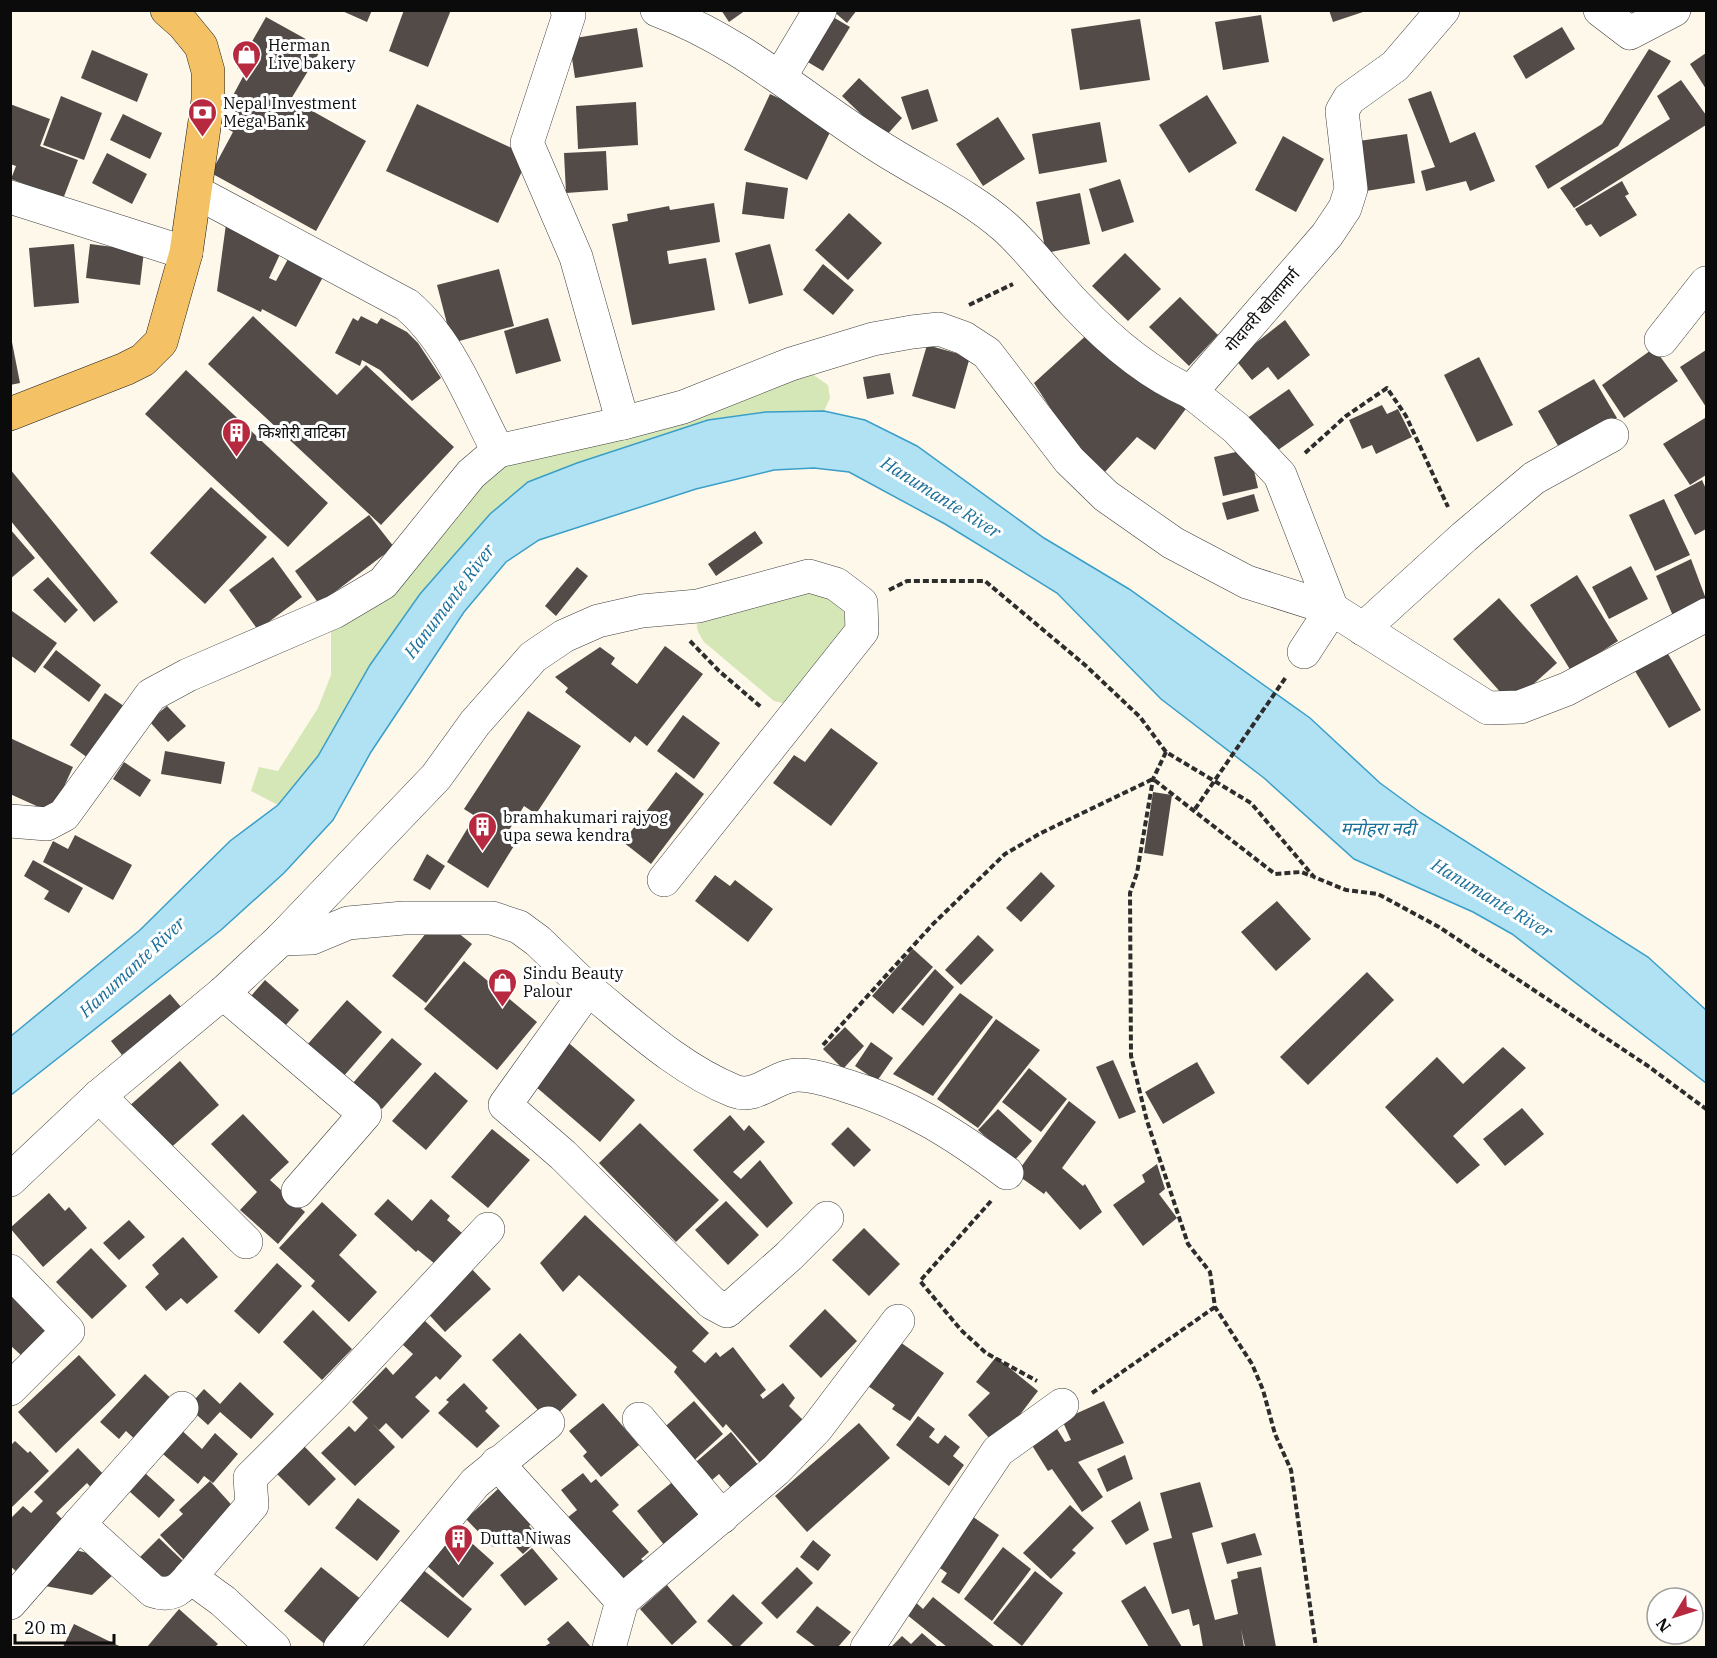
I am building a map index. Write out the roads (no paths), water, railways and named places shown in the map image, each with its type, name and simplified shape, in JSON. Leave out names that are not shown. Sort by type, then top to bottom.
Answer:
[{"type":"main road","points":[[10,414],[143,360],[161,342],[186,253],[208,100],[208,71],[201,46],[183,24],[167,10]]},
{"type":"street","points":[[657,10],[700,27],[780,77],[879,146],[982,208],[1035,257],[1076,305],[1145,368],[1191,392],[1236,428],[1280,475],[1332,609]]},
{"type":"street","points":[[780,77],[820,10]]},
{"type":"street","name":"गोदावरी खोलामार्ग","points":[[1191,392],[1327,235],[1345,208],[1351,189],[1342,111],[1348,99],[1395,66],[1443,10]]},
{"type":"street","points":[[1600,10],[1630,33],[1674,10]]},
{"type":"street","points":[[575,12],[527,143],[576,257],[624,423]]},
{"type":"street","points":[[196,192],[407,306],[422,318],[437,336],[498,451]]},
{"type":"street","points":[[10,197],[186,253]]},
{"type":"street","points":[[1661,340],[1707,283]]},
{"type":"street","points":[[10,820],[47,824],[64,814],[151,695],[188,675],[334,612],[383,583],[471,474],[498,451],[624,423],[682,407],[791,364],[873,339],[939,329],[964,338],[987,353],[1069,460],[1106,496],[1173,543],[1247,582],[1332,609],[1488,708],[1520,708],[1567,689],[1707,615]]},
{"type":"street","points":[[1363,629],[1464,537],[1534,478],[1612,435]]},
{"type":"street","points":[[10,1180],[99,1096],[223,993],[281,939],[436,777],[475,723],[533,657],[564,636],[598,621],[642,611],[698,606],[810,576],[836,584],[861,603],[862,631],[664,880]]},
{"type":"street","points":[[1304,652],[1332,609]]},
{"type":"street","points":[[281,939],[312,938],[348,923],[404,918],[492,918],[519,927],[538,941],[588,989],[679,1060],[736,1092],[756,1092],[778,1078],[796,1075],[817,1076],[872,1093],[939,1124],[1007,1173]]},
{"type":"street","points":[[588,989],[505,1105],[563,1155],[712,1303],[727,1311],[789,1256],[827,1218]]},
{"type":"street","points":[[223,993],[364,1114],[298,1191]]},
{"type":"street","points":[[99,1096],[246,1242]]},
{"type":"street","points":[[79,1524],[153,1591],[164,1595],[173,1593],[190,1577],[252,1504],[250,1478],[357,1370],[488,1229]]},
{"type":"street","points":[[10,1271],[68,1331],[10,1389]]},
{"type":"street","points":[[609,1647],[622,1601],[722,1517],[816,1429],[898,1321]]},
{"type":"street","points":[[867,1647],[998,1451],[1065,1405]]},
{"type":"street","points":[[10,1603],[182,1408]]},
{"type":"street","points":[[639,1419],[722,1517]]},
{"type":"street","points":[[340,1647],[475,1483],[548,1423]]},
{"type":"street","points":[[497,1463],[622,1601]]},
{"type":"street","points":[[190,1577],[223,1601],[274,1647]]},
{"type":"water","name":"मनोहरा नदी","points":[[824,411],[865,420],[917,446],[1044,538],[1129,589],[1310,718],[1380,783],[1421,813],[1648,957],[1706,1010],[1706,1083],[1512,934],[1473,912],[1354,859],[1264,778],[1161,699],[1057,593],[945,524],[849,472],[814,468],[774,470],[696,489],[539,540],[506,562],[464,612],[371,752],[333,820],[284,873],[221,930],[11,1095],[11,1036],[140,930],[230,841],[278,805],[318,756],[370,665],[420,594],[490,514],[528,482],[577,463],[708,420],[766,412]]},
{"type":"place","name":"Herman Live bakery","points":[[247,80]]},
{"type":"place","name":"Nepal Investment Mega Bank","points":[[202,138]]},
{"type":"place","name":"किशोरी वाटिका","points":[[237,458]]},
{"type":"place","name":"bramhakumari rajyog upa sewa kendra","points":[[482,852]]},
{"type":"place","name":"Sindu Beauty Palour","points":[[502,1008]]},
{"type":"place","name":"Dutta Niwas","points":[[459,1564]]},
{"type":"water label","name":"Hanumante River","points":[[941,497]]},
{"type":"water label","name":"Hanumante River","points":[[449,601]]},
{"type":"water label","name":"Hanumante River","points":[[1492,898]]},
{"type":"water label","name":"Hanumante River","points":[[132,967]]}]
